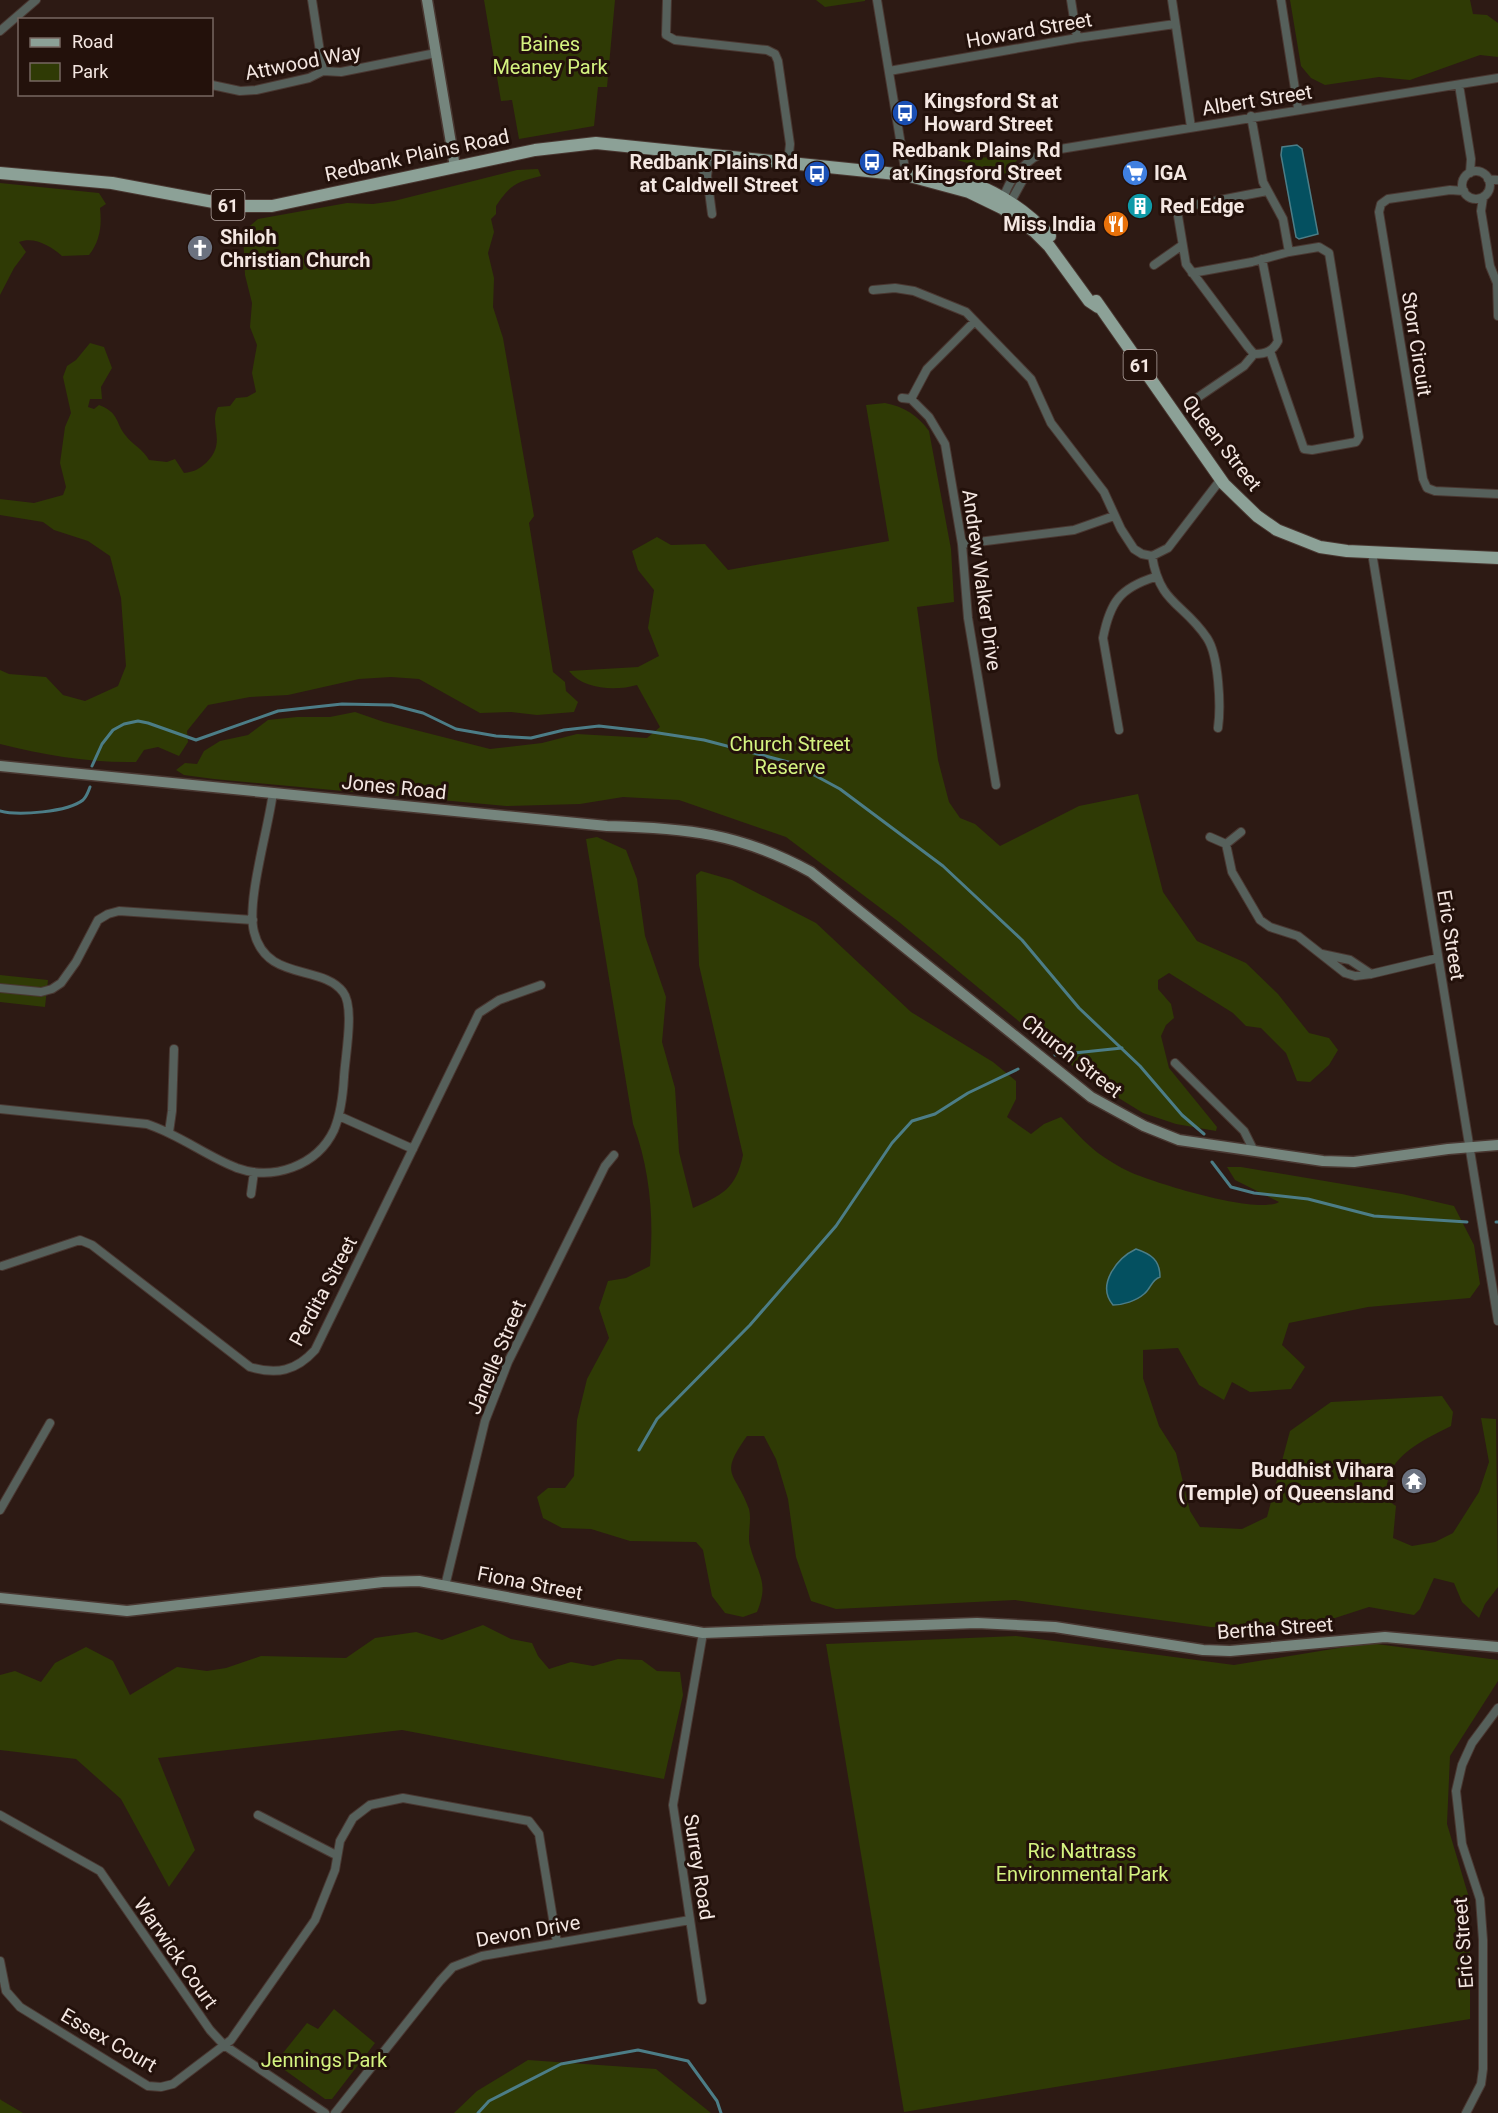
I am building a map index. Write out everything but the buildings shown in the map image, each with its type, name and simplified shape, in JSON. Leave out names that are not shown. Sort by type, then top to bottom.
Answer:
[{"type":"main road","name":"Redbank Plains Road","points":[[0,173],[112,183],[235,206],[272,206],[455,167],[570,145],[596,143],[843,169]]},
{"type":"main road","name":"Queen Street","points":[[843,169],[906,175],[924,171],[957,177],[1005,203],[1042,239],[1089,301],[1098,307],[1221,479],[1242,502],[1277,530],[1320,547],[1372,553],[1498,558]]},
{"type":"street","points":[[0,31],[36,0]]},
{"type":"street","points":[[312,0],[323,71]]},
{"type":"street","points":[[426,0],[455,167]]},
{"type":"street","points":[[667,0],[666,35],[675,40],[767,50],[775,54],[778,61],[790,144],[788,163]]},
{"type":"street","points":[[877,0],[906,175]]},
{"type":"street","points":[[1071,0],[1077,38]]},
{"type":"street","points":[[1172,0],[1191,127]]},
{"type":"street","points":[[1281,0],[1298,108]]},
{"type":"street","points":[[23,12],[28,18]]},
{"type":"street","name":"Howard Street","points":[[889,71],[1077,38],[1175,24]]},
{"type":"street","name":"Attwood Way","points":[[213,85],[240,92],[256,90],[309,78],[323,71],[341,72],[435,53]]},
{"type":"street","name":"Albert Street","points":[[1005,203],[1019,170],[1038,154],[1048,151],[1298,108],[1315,108],[1498,78]]},
{"type":"street","points":[[1459,85],[1474,172],[1489,183]]},
{"type":"street","points":[[1251,116],[1263,182],[1283,219],[1289,252]]},
{"type":"street","points":[[685,152],[697,162],[707,176]]},
{"type":"street","points":[[712,214],[707,176],[709,161],[720,156]]},
{"type":"street","points":[[1474,172],[1463,187],[1478,198],[1490,266],[1497,283],[1498,316]]},
{"type":"street","points":[[1478,198],[1489,183],[1498,181]]},
{"type":"street","name":"Storr Circuit","points":[[1463,187],[1388,199],[1381,204],[1379,212],[1423,479],[1427,488],[1435,491],[1498,494]]},
{"type":"street","points":[[1254,354],[1192,273],[1184,259],[1178,216],[1179,210],[1184,207],[1267,190]]},
{"type":"street","points":[[1154,265],[1181,246]]},
{"type":"street","points":[[1192,273],[1319,247],[1329,253],[1359,437],[1356,442],[1304,449],[1270,351]]},
{"type":"street","points":[[1194,400],[1244,366],[1254,354],[1270,351],[1278,341],[1262,259]]},
{"type":"street","points":[[873,290],[895,288],[930,296],[966,312],[1030,379],[1051,423],[1104,492],[1114,516],[1134,549],[1152,556],[1168,548],[1221,479]]},
{"type":"street","points":[[902,398],[911,399],[927,369],[974,322]]},
{"type":"street","name":"Andrew Walker Drive","points":[[911,399],[938,429],[945,444],[963,544],[969,618],[996,785]]},
{"type":"street","points":[[963,544],[1074,530],[1114,516]]},
{"type":"street","name":"Eric Street","points":[[1372,553],[1498,1322]]},
{"type":"street","points":[[1152,556],[1155,577],[1162,590],[1208,639],[1221,703],[1218,728]]},
{"type":"street","points":[[1119,730],[1103,638],[1106,623],[1118,597],[1132,584],[1155,577]]},
{"type":"street","name":"Jones Road","points":[[0,766],[595,825],[701,832],[738,840],[782,856]]},
{"type":"street","points":[[0,1109],[128,1121],[169,1132],[237,1168],[254,1172],[273,1173],[295,1167],[311,1158],[333,1132],[339,1116],[343,1095],[348,1000],[338,986],[283,967],[269,957],[258,944],[252,920],[273,792]]},
{"type":"street","points":[[1226,844],[1241,832]]},
{"type":"street","points":[[1210,837],[1226,844]]},
{"type":"street","points":[[1226,844],[1232,872],[1260,920],[1270,927],[1298,936],[1345,973],[1355,976],[1371,974],[1438,958]]},
{"type":"street","name":"Church Street","points":[[782,856],[839,892],[1083,1090],[1114,1112],[1179,1140],[1323,1161],[1354,1162],[1498,1145]]},
{"type":"street","points":[[0,988],[41,992],[61,982],[87,946],[98,920],[119,911],[252,920]]},
{"type":"street","points":[[1321,954],[1350,960],[1371,974]]},
{"type":"street","name":"Perdita Street","points":[[2,1266],[80,1240],[92,1245],[250,1367],[266,1372],[282,1372],[303,1363],[315,1350],[479,1013],[499,1000],[541,985]]},
{"type":"street","points":[[169,1132],[174,1049]]},
{"type":"street","points":[[1175,1064],[1244,1131],[1254,1151]]},
{"type":"street","points":[[339,1116],[413,1149]]},
{"type":"street","name":"Janelle Street","points":[[445,1586],[485,1421],[508,1362],[605,1166],[614,1155]]},
{"type":"street","points":[[251,1194],[254,1172]]},
{"type":"street","points":[[0,1510],[50,1423]]},
{"type":"street","name":"Fiona Street","points":[[0,1598],[127,1611],[383,1582],[419,1581],[704,1633],[966,1623],[1054,1627]]},
{"type":"street","name":"Bertha Street","points":[[1054,1627],[1230,1652],[1385,1637],[1498,1647]]},
{"type":"street","name":"Surrey Road","points":[[702,2000],[673,1805],[704,1633]]},
{"type":"street","name":"Eric Street","points":[[1466,2113],[1481,2084],[1483,2069],[1483,1940],[1480,1899],[1462,1844],[1456,1791],[1462,1765],[1472,1743],[1498,1708]]},
{"type":"street","name":"Essex Court","points":[[0,1961],[6,1990],[20,2007],[148,2085],[161,2087],[173,2084],[231,2040],[315,1920],[335,1870],[336,1855],[353,1818],[370,1805],[403,1798],[529,1821],[539,1834],[557,1942]]},
{"type":"street","name":"Warwick Court","points":[[0,1815],[100,1871],[210,2030],[224,2045],[325,2113]]},
{"type":"street","points":[[258,1815],[336,1855]]},
{"type":"street","name":"Devon Drive","points":[[335,2113],[453,1967],[482,1956],[690,1920]]},
{"type":"green space","name":"Baines Meaney Park","points":[[484,0],[615,0],[607,87],[598,87],[594,126],[519,139],[512,100],[501,101]]},
{"type":"green space","points":[[816,0],[865,0],[865,1],[825,7]]},
{"type":"green space","points":[[1290,0],[1470,0],[1473,14],[1487,15],[1498,23],[1498,57],[1480,55],[1410,80],[1379,77],[1325,85],[1311,78],[1301,66]]},
{"type":"green space","points":[[1022,154],[1006,174],[957,160]]},
{"type":"green space","points":[[538,169],[541,176],[514,185],[496,206],[496,214],[491,219],[494,232],[488,253],[494,278],[493,307],[503,338],[534,516],[529,523],[553,672],[565,682],[566,691],[578,702],[574,712],[537,715],[511,712],[480,713],[419,679],[391,677],[359,679],[288,695],[250,697],[208,705],[187,731],[188,742],[179,756],[158,747],[144,750],[136,762],[84,760],[0,744],[0,670],[9,674],[46,677],[63,695],[85,701],[118,686],[126,666],[121,598],[110,556],[88,541],[54,530],[43,522],[0,515],[0,499],[34,503],[63,495],[66,487],[60,463],[65,427],[71,413],[63,377],[67,366],[76,360],[90,343],[104,347],[112,368],[101,387],[102,399],[90,399],[88,407],[94,409],[99,405],[111,411],[126,436],[149,460],[167,462],[175,459],[184,473],[199,469],[216,448],[215,420],[218,407],[230,406],[236,398],[247,397],[256,392],[252,373],[257,345],[250,327],[252,303],[245,275],[243,232],[258,219],[347,203],[373,204],[394,201],[517,170]]},
{"type":"green space","points":[[0,183],[99,193],[106,204],[100,208],[99,233],[96,244],[89,255],[62,256],[36,241],[19,242],[26,252],[14,268],[0,295]]},
{"type":"green space","name":"Church Street Reserve","points":[[885,403],[910,412],[929,431],[951,549],[954,602],[917,607],[938,760],[949,802],[960,818],[975,824],[1000,846],[1079,806],[1138,794],[1163,892],[1197,941],[1246,963],[1278,994],[1309,1033],[1329,1038],[1338,1050],[1329,1065],[1310,1082],[1297,1081],[1286,1053],[1261,1028],[1246,1026],[1233,1013],[1169,973],[1158,980],[1158,989],[1171,1004],[1174,1018],[1166,1025],[1161,1036],[1169,1068],[1217,1127],[1216,1131],[1176,1124],[1143,1113],[1091,1081],[899,922],[786,837],[679,800],[623,797],[580,804],[506,806],[214,779],[184,775],[176,770],[185,763],[197,764],[204,751],[220,741],[248,735],[268,720],[330,717],[355,712],[384,722],[490,749],[542,743],[577,734],[647,738],[660,727],[637,685],[610,688],[591,685],[575,677],[569,671],[638,667],[659,656],[648,628],[654,590],[638,570],[632,551],[657,537],[671,545],[705,544],[728,570],[889,541],[866,405]]},
{"type":"green space","points":[[597,837],[626,850],[637,879],[645,936],[666,997],[662,1042],[675,1088],[679,1152],[693,1208],[720,1194],[732,1183],[743,1155],[699,965],[696,875],[701,871],[732,880],[816,923],[911,1012],[993,1062],[1016,1081],[1016,1099],[1007,1117],[1031,1134],[1044,1124],[1061,1117],[1093,1149],[1126,1170],[1182,1190],[1229,1201],[1267,1205],[1279,1202],[1235,1180],[1227,1167],[1241,1167],[1402,1194],[1454,1206],[1474,1245],[1480,1284],[1470,1298],[1368,1307],[1289,1323],[1282,1345],[1305,1367],[1291,1389],[1250,1392],[1232,1382],[1224,1400],[1199,1385],[1178,1348],[1143,1350],[1143,1378],[1159,1426],[1176,1453],[1190,1511],[1200,1527],[1242,1529],[1267,1517],[1290,1431],[1331,1402],[1442,1396],[1453,1412],[1451,1426],[1403,1455],[1392,1469],[1384,1498],[1396,1506],[1393,1538],[1412,1546],[1435,1542],[1453,1533],[1479,1492],[1489,1462],[1481,1418],[1496,1419],[1498,1587],[1485,1604],[1479,1618],[1462,1602],[1454,1583],[1434,1578],[1420,1609],[1414,1615],[1369,1607],[1332,1619],[1260,1628],[1211,1627],[1015,1600],[836,1609],[811,1601],[796,1557],[788,1499],[776,1459],[764,1436],[747,1436],[738,1449],[731,1467],[749,1509],[749,1542],[762,1585],[761,1601],[757,1612],[743,1617],[725,1613],[712,1596],[703,1550],[696,1542],[630,1541],[591,1529],[562,1528],[543,1518],[537,1497],[548,1488],[565,1488],[574,1476],[577,1420],[587,1379],[609,1338],[599,1308],[608,1281],[626,1278],[650,1266],[651,1212],[647,1176],[633,1124],[586,839]],"holes":[[[1116,1264],[1155,1279],[1139,1295],[1119,1305],[1106,1287]]]},
{"type":"green space","points":[[0,975],[48,980],[45,1007],[0,1002]]},
{"type":"green space","points":[[483,1625],[511,1639],[532,1643],[538,1656],[549,1669],[571,1662],[593,1666],[618,1659],[642,1660],[657,1671],[680,1672],[683,1695],[664,1779],[402,1730],[158,1758],[195,1850],[169,1887],[121,1799],[76,1759],[0,1750],[0,1675],[15,1671],[41,1682],[55,1663],[86,1647],[113,1661],[130,1695],[177,1667],[207,1671],[226,1668],[261,1656],[346,1658],[375,1638],[416,1632],[442,1640]]},
{"type":"green space","name":"Ric Nattrass Environmental Park","points":[[1016,1636],[1234,1665],[1369,1643],[1498,1660],[1498,1681],[1450,1756],[1447,1824],[1470,1901],[1470,2019],[904,2112],[826,1644]]},
{"type":"green space","name":"Jennings Park","points":[[334,2009],[375,2043],[332,2099],[325,2099],[275,2063],[307,2023],[318,2029]]},
{"type":"green space","points":[[528,2060],[656,2069],[711,2113],[454,2113],[477,2091]]},
{"type":"green space","points":[[1,2100],[23,2113],[0,2113]]},
{"type":"water","points":[[1297,145],[1302,149],[1318,234],[1299,239],[1296,237],[1281,155],[1282,147]]},
{"type":"water","points":[[1136,1249],[1154,1258],[1160,1271],[1160,1277],[1137,1299],[1113,1305],[1108,1297],[1107,1289],[1111,1273],[1122,1259]]},
{"type":"waterway","points":[[92,766],[102,744],[113,730],[124,724],[138,721],[148,723],[196,740],[278,711],[342,704],[392,705],[423,713],[456,729],[496,736],[531,738],[564,730],[599,726],[652,732],[704,740],[792,763],[840,789],[943,866],[1022,940],[1079,1008],[1140,1066],[1182,1115],[1204,1134]]},
{"type":"waterway","points":[[0,811],[30,813],[55,810],[83,800],[90,787]]},
{"type":"waterway","points":[[1055,1055],[1122,1048]]},
{"type":"waterway","points":[[639,1450],[657,1419],[750,1325],[836,1226],[892,1143],[912,1121],[935,1114],[968,1093],[1018,1069]]},
{"type":"waterway","points":[[1212,1162],[1231,1187],[1254,1193],[1308,1199],[1374,1216],[1467,1222]]},
{"type":"waterway","points":[[478,2113],[489,2101],[561,2064],[638,2050],[688,2061],[717,2101],[721,2113]]},
{"type":"place","name":"Kingsford St at Howard Street","points":[[905,113]]},
{"type":"place","name":"Redbank Plains Rd at Kingsford Street","points":[[872,162]]},
{"type":"place","name":"IGA","points":[[1135,173]]},
{"type":"place","name":"Redbank Plains Rd at Caldwell Street","points":[[817,174]]},
{"type":"place","name":"Red Edge","points":[[1140,206]]},
{"type":"place","name":"Miss India","points":[[1116,224]]},
{"type":"place","name":"Shiloh Christian Church","points":[[200,248]]},
{"type":"place","name":"Buddhist Vihara (Temple) of Queensland","points":[[1414,1481]]}]
